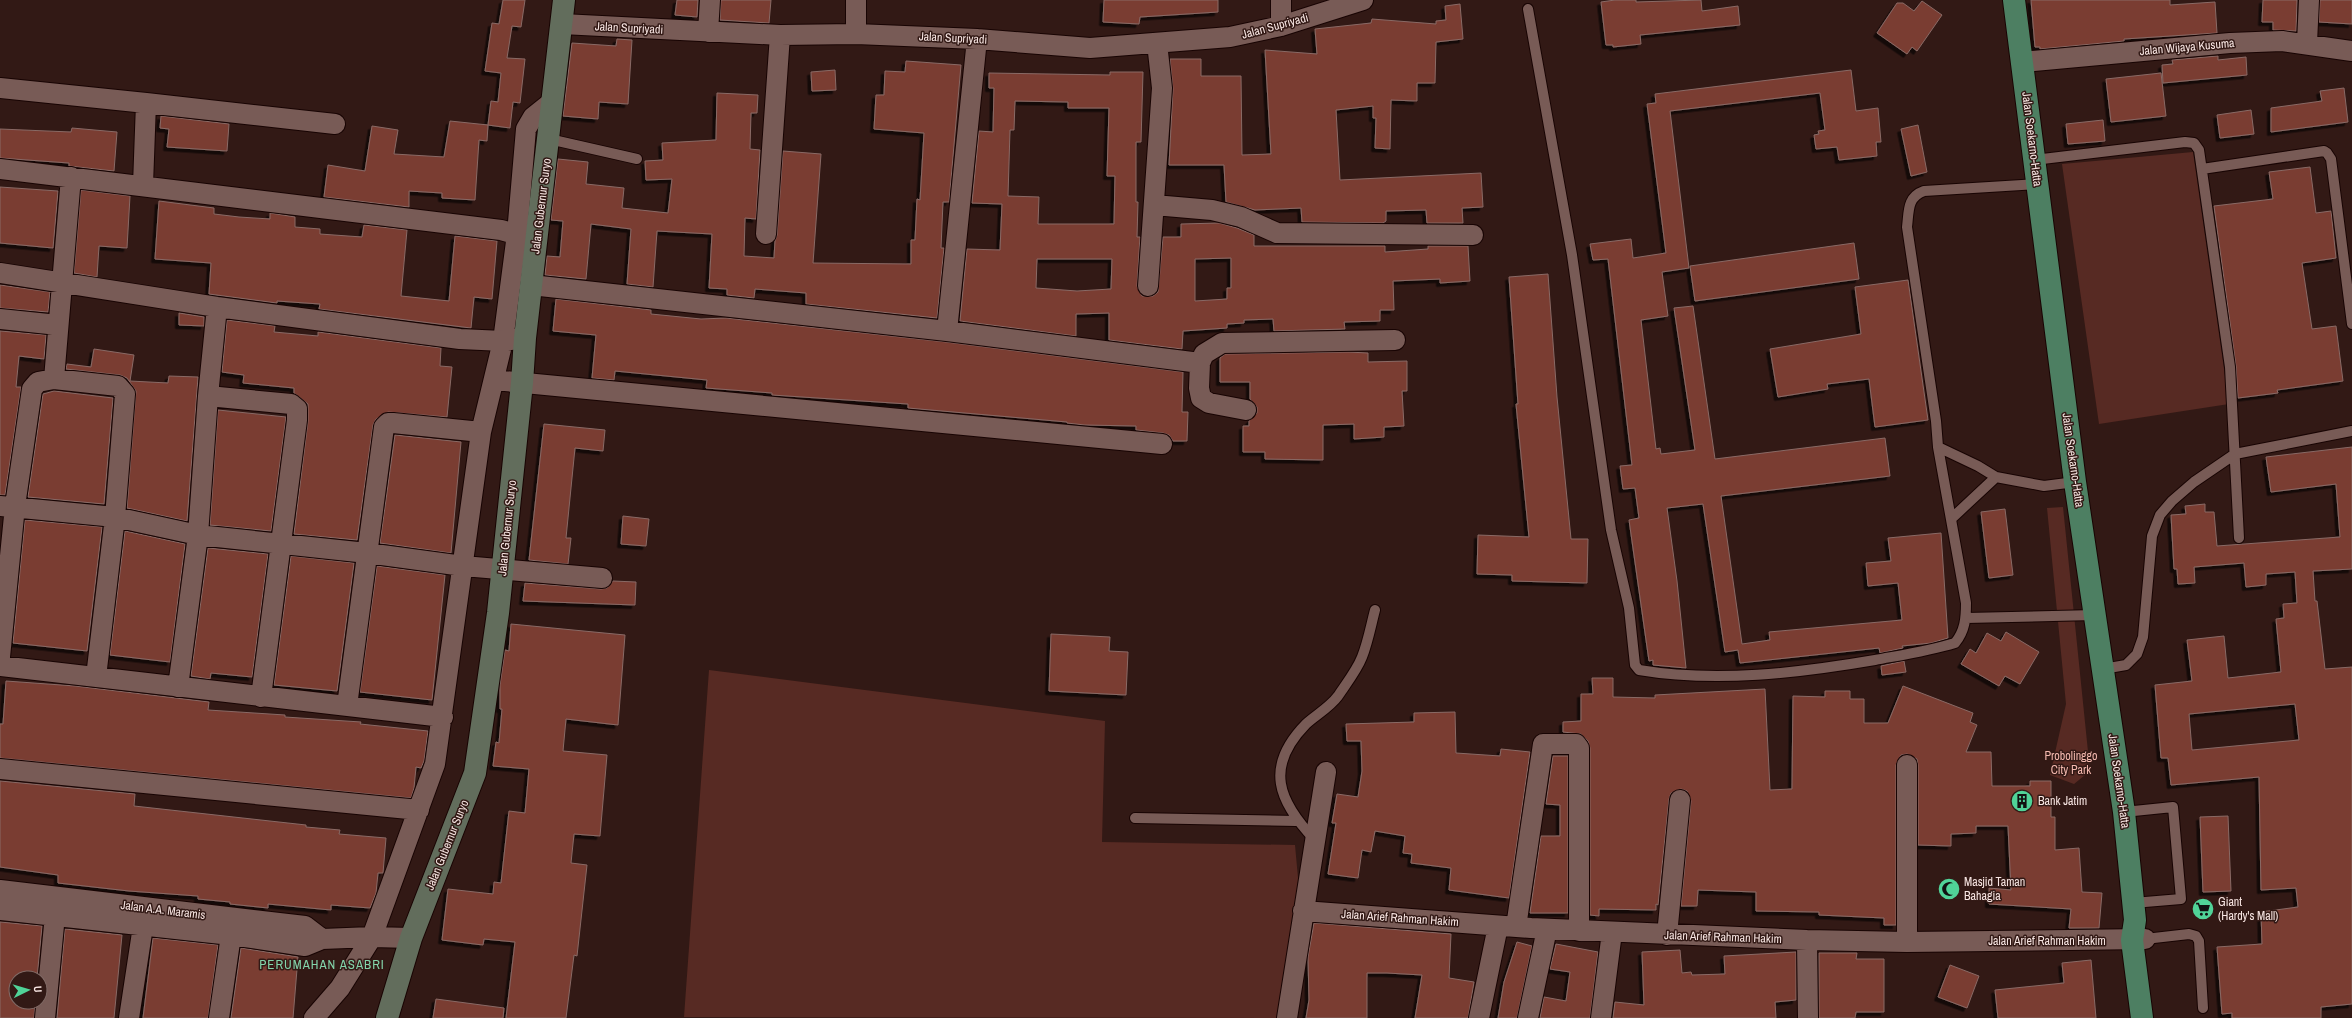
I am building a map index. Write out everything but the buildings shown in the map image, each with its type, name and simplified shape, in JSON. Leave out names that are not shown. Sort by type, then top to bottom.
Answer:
[{"type":"main road","points":[[562,24],[564,0]]},
{"type":"main road","name":"Jalan Soekarno-Hatta","points":[[2014,0],[2075,482],[2124,812],[2136,925]]},
{"type":"main road","name":"Jalan Gubernur Suryo","points":[[387,1018],[411,938],[476,773],[482,738],[522,383],[531,285],[527,237],[549,139],[562,24]]},
{"type":"main road","points":[[2136,925],[2142,1018]]},
{"type":"main road","points":[[2136,925],[2154,1018]]},
{"type":"street","points":[[708,32],[710,0]]},
{"type":"street","points":[[856,0],[856,34]]},
{"type":"street","points":[[1281,0],[1281,26]]},
{"type":"street","name":"Jalan Supriyadi","points":[[562,24],[780,35],[856,34],[977,39],[1090,48],[1230,37],[1281,26],[1363,0]]},
{"type":"street","points":[[2306,43],[2309,0]]},
{"type":"street","points":[[766,234],[780,35]]},
{"type":"street","points":[[947,331],[977,39]]},
{"type":"street","name":"Jalan Wijaya Kusuma","points":[[2022,62],[2230,43],[2282,41],[2352,50]]},
{"type":"street","points":[[1148,286],[1162,88],[1157,43]]},
{"type":"street","points":[[0,88],[335,124]]},
{"type":"street","points":[[314,1018],[340,988],[372,937],[435,764],[443,718],[481,432],[527,237],[526,129],[533,117],[553,101]]},
{"type":"street","points":[[143,185],[146,103]]},
{"type":"street","points":[[0,169],[143,185],[501,230],[527,237]]},
{"type":"street","points":[[54,379],[71,177]]},
{"type":"street","points":[[1154,206],[1212,210],[1241,217],[1277,232],[1284,233],[1473,235]]},
{"type":"street","points":[[0,273],[218,307],[460,339],[503,341],[525,338]]},
{"type":"street","points":[[531,285],[947,331],[1200,363]]},
{"type":"street","points":[[178,687],[198,535],[208,396],[218,307]]},
{"type":"street","points":[[0,320],[58,325]]},
{"type":"street","points":[[1246,410],[1209,403],[1201,398],[1198,388],[1200,363],[1204,354],[1222,342],[1394,340]]},
{"type":"street","points":[[0,657],[8,506],[32,389],[38,382],[54,379],[118,386],[125,394],[114,517],[96,677]]},
{"type":"street","points":[[494,380],[1162,444]]},
{"type":"street","points":[[208,396],[291,404],[297,409],[297,420],[261,696]]},
{"type":"street","points":[[346,706],[384,426],[388,423],[393,423],[481,432]]},
{"type":"street","points":[[8,506],[114,517],[198,535],[367,553],[463,566],[502,568],[602,578]]},
{"type":"street","points":[[0,666],[443,718]]},
{"type":"street","points":[[1528,1018],[1522,927],[1543,744],[1576,744],[1579,748],[1578,931]]},
{"type":"street","points":[[1907,765],[1907,942]]},
{"type":"street","points":[[0,769],[419,810]]},
{"type":"street","points":[[1287,1018],[1314,840],[1326,772]]},
{"type":"street","points":[[1667,935],[1680,800]]},
{"type":"street","name":"Jalan A.A. Maramis","points":[[0,890],[305,926],[322,939]]},
{"type":"street","name":"Jalan A.A. Maramis","points":[[0,910],[231,935],[305,946],[322,939],[372,937],[411,938]]},
{"type":"street","name":"Jalan Arief Rahman Hakim","points":[[1303,911],[1578,931],[1667,935],[1718,935],[1807,940],[1907,942],[2136,925]]},
{"type":"street","points":[[45,1018],[55,915]]},
{"type":"street","points":[[129,1018],[143,926]]},
{"type":"street","points":[[1479,1018],[1522,927]]},
{"type":"street","points":[[1601,1018],[1612,932]]},
{"type":"street","points":[[219,1018],[231,935]]},
{"type":"street","points":[[1807,940],[1808,1018]]},
{"type":"lane","points":[[1528,9],[1572,255],[1611,530],[1629,608],[1635,664],[1639,670],[1720,676],[1750,675],[1848,664],[1955,644],[1961,636],[1966,618],[1966,603],[1938,447],[1936,422],[1907,227],[1912,199],[1915,194],[1924,191],[2038,184]]},
{"type":"lane","points":[[549,139],[636,159]]},
{"type":"lane","points":[[2034,160],[2194,142],[2199,150],[2230,367],[2239,538]]},
{"type":"lane","points":[[2202,169],[2324,151],[2328,153],[2352,324]]},
{"type":"lane","points":[[2103,669],[2126,665],[2137,654],[2143,637],[2152,536],[2160,515],[2172,501],[2194,482],[2235,454],[2352,431]]},
{"type":"lane","points":[[1938,447],[1978,466],[1996,477],[2044,486],[2075,482]]},
{"type":"lane","points":[[1951,519],[1996,477]]},
{"type":"lane","points":[[1314,840],[1296,821],[1286,804],[1279,774],[1286,750],[1306,725],[1337,698],[1362,658],[1375,610]]},
{"type":"lane","points":[[1966,618],[2095,615]]},
{"type":"lane","points":[[2124,812],[2173,807],[2175,824],[2180,899],[2136,925]]},
{"type":"lane","points":[[1135,818],[1296,821]]},
{"type":"lane","points":[[2136,925],[2196,936],[2199,941],[2203,1008]]},
{"type":"green space","points":[[2193,152],[2229,404],[2099,424],[2062,164]]},
{"type":"green space","name":"Probolinggo City Park","points":[[2063,507],[2090,771],[2074,784],[2050,775],[2066,704],[2047,508]]},
{"type":"green space","points":[[709,670],[1105,721],[1102,842],[1295,845],[1301,911],[1284,1018],[684,1017]]},
{"type":"place","name":"Bank Jatim","points":[[2022,801]]},
{"type":"place","name":"Masjid Taman Bahagia","points":[[1949,889]]},
{"type":"place","name":"Giant (Hardy's Mall)","points":[[2203,909]]},
{"type":"district","name":"PERUMAHAN ASABRI","points":[[322,964]]}]
